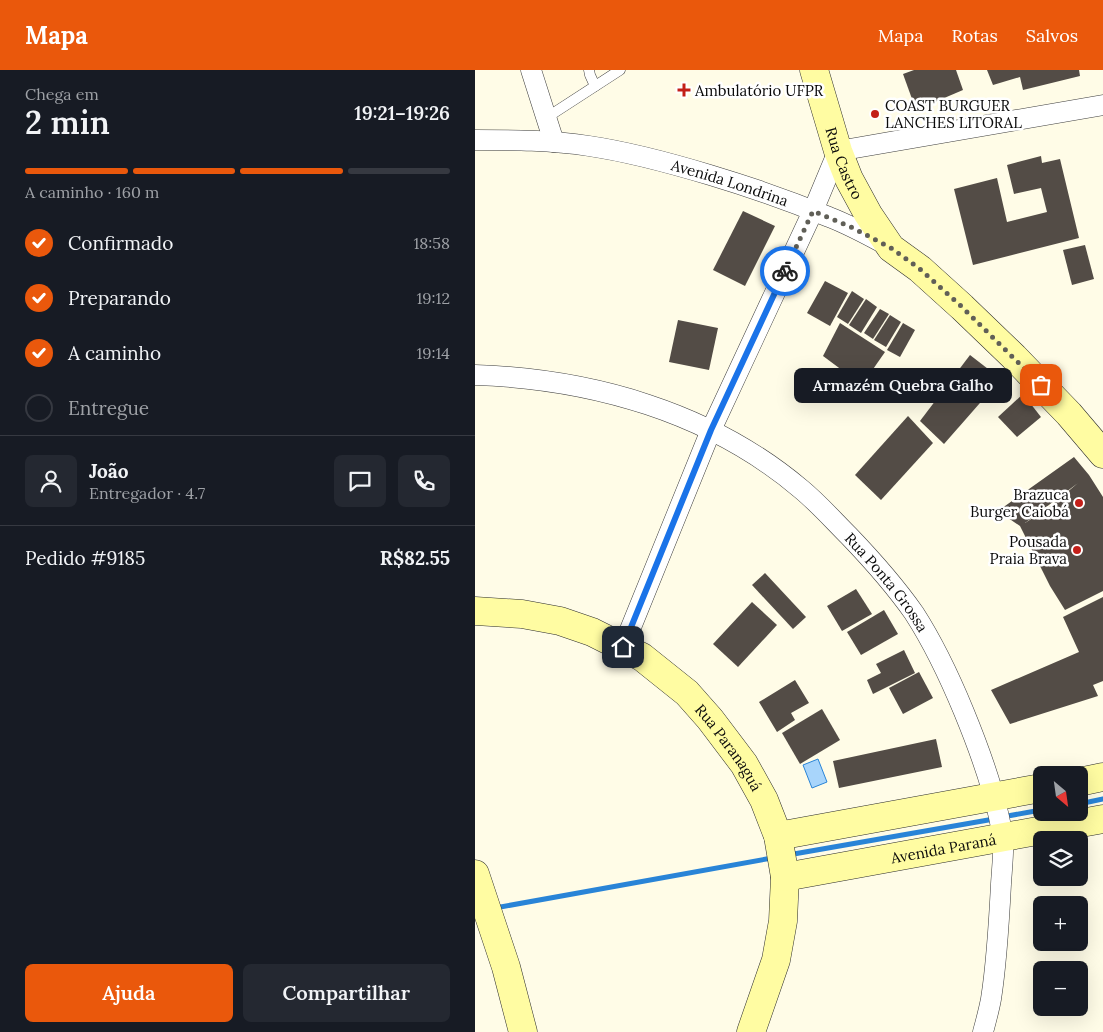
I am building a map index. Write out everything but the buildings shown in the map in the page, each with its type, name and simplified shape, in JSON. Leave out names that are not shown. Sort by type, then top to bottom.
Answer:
[{"type":"street","points":[[531,70],[554,142]]},
{"type":"street","name":"Rua Castro","points":[[814,70],[838,151],[849,179],[868,214],[891,248]]},
{"type":"street","points":[[623,647],[711,430],[813,211],[838,151],[1103,105]]},
{"type":"street","name":"Avenida Londrina","points":[[475,140],[554,142],[638,155],[743,185],[853,228],[891,248],[920,269],[969,313],[1062,407],[1103,454]]},
{"type":"street","name":"Rua Ponta Grossa","points":[[475,375],[523,378],[579,386],[626,397],[669,411],[711,430],[769,465],[801,489],[865,553],[897,591],[913,612],[943,665],[977,744],[995,798],[1002,835],[998,944],[991,1001],[983,1032]]},
{"type":"street","name":"Rua Paranaguá","points":[[475,611],[522,614],[560,621],[592,632],[642,657],[687,693],[745,764],[765,800],[778,838],[785,876],[783,921],[777,960],[751,1032]]},
{"type":"street","points":[[1088,780],[1103,777]]},
{"type":"street","points":[[778,838],[1033,790]]},
{"type":"street","name":"Avenida Paraná","points":[[785,876],[1002,835],[1103,819]]},
{"type":"street","points":[[477,882],[499,944],[523,1032]]},
{"type":"lane","points":[[589,70],[595,86]]},
{"type":"lane","points":[[546,118],[620,70]]},
{"type":"water","points":[[818,759],[827,782],[812,788],[803,765]]},
{"type":"waterway","points":[[1088,802],[1103,799]]},
{"type":"waterway","points":[[1002,817],[1033,811]]},
{"type":"waterway","points":[[788,855],[994,819]]},
{"type":"waterway","points":[[495,908],[772,858]]},
{"type":"way so far","points":[[785,271],[813,211],[828,216],[891,248],[920,269],[962,307],[1041,385]]},
{"type":"place","name":"Ambulatório UFPR","points":[[684,90]]},
{"type":"place","name":"COAST BURGUER LANCHES LITORAL","points":[[875,114]]},
{"type":"place","name":"Armazém Quebra Galho","points":[[1041,385]]},
{"type":"place","name":"Brazuca Burger Caiobá","points":[[1079,503]]},
{"type":"place","name":"Pousada Praia Brava","points":[[1077,550]]},
{"type":"route","points":[[623,647],[711,430],[785,271]]}]
